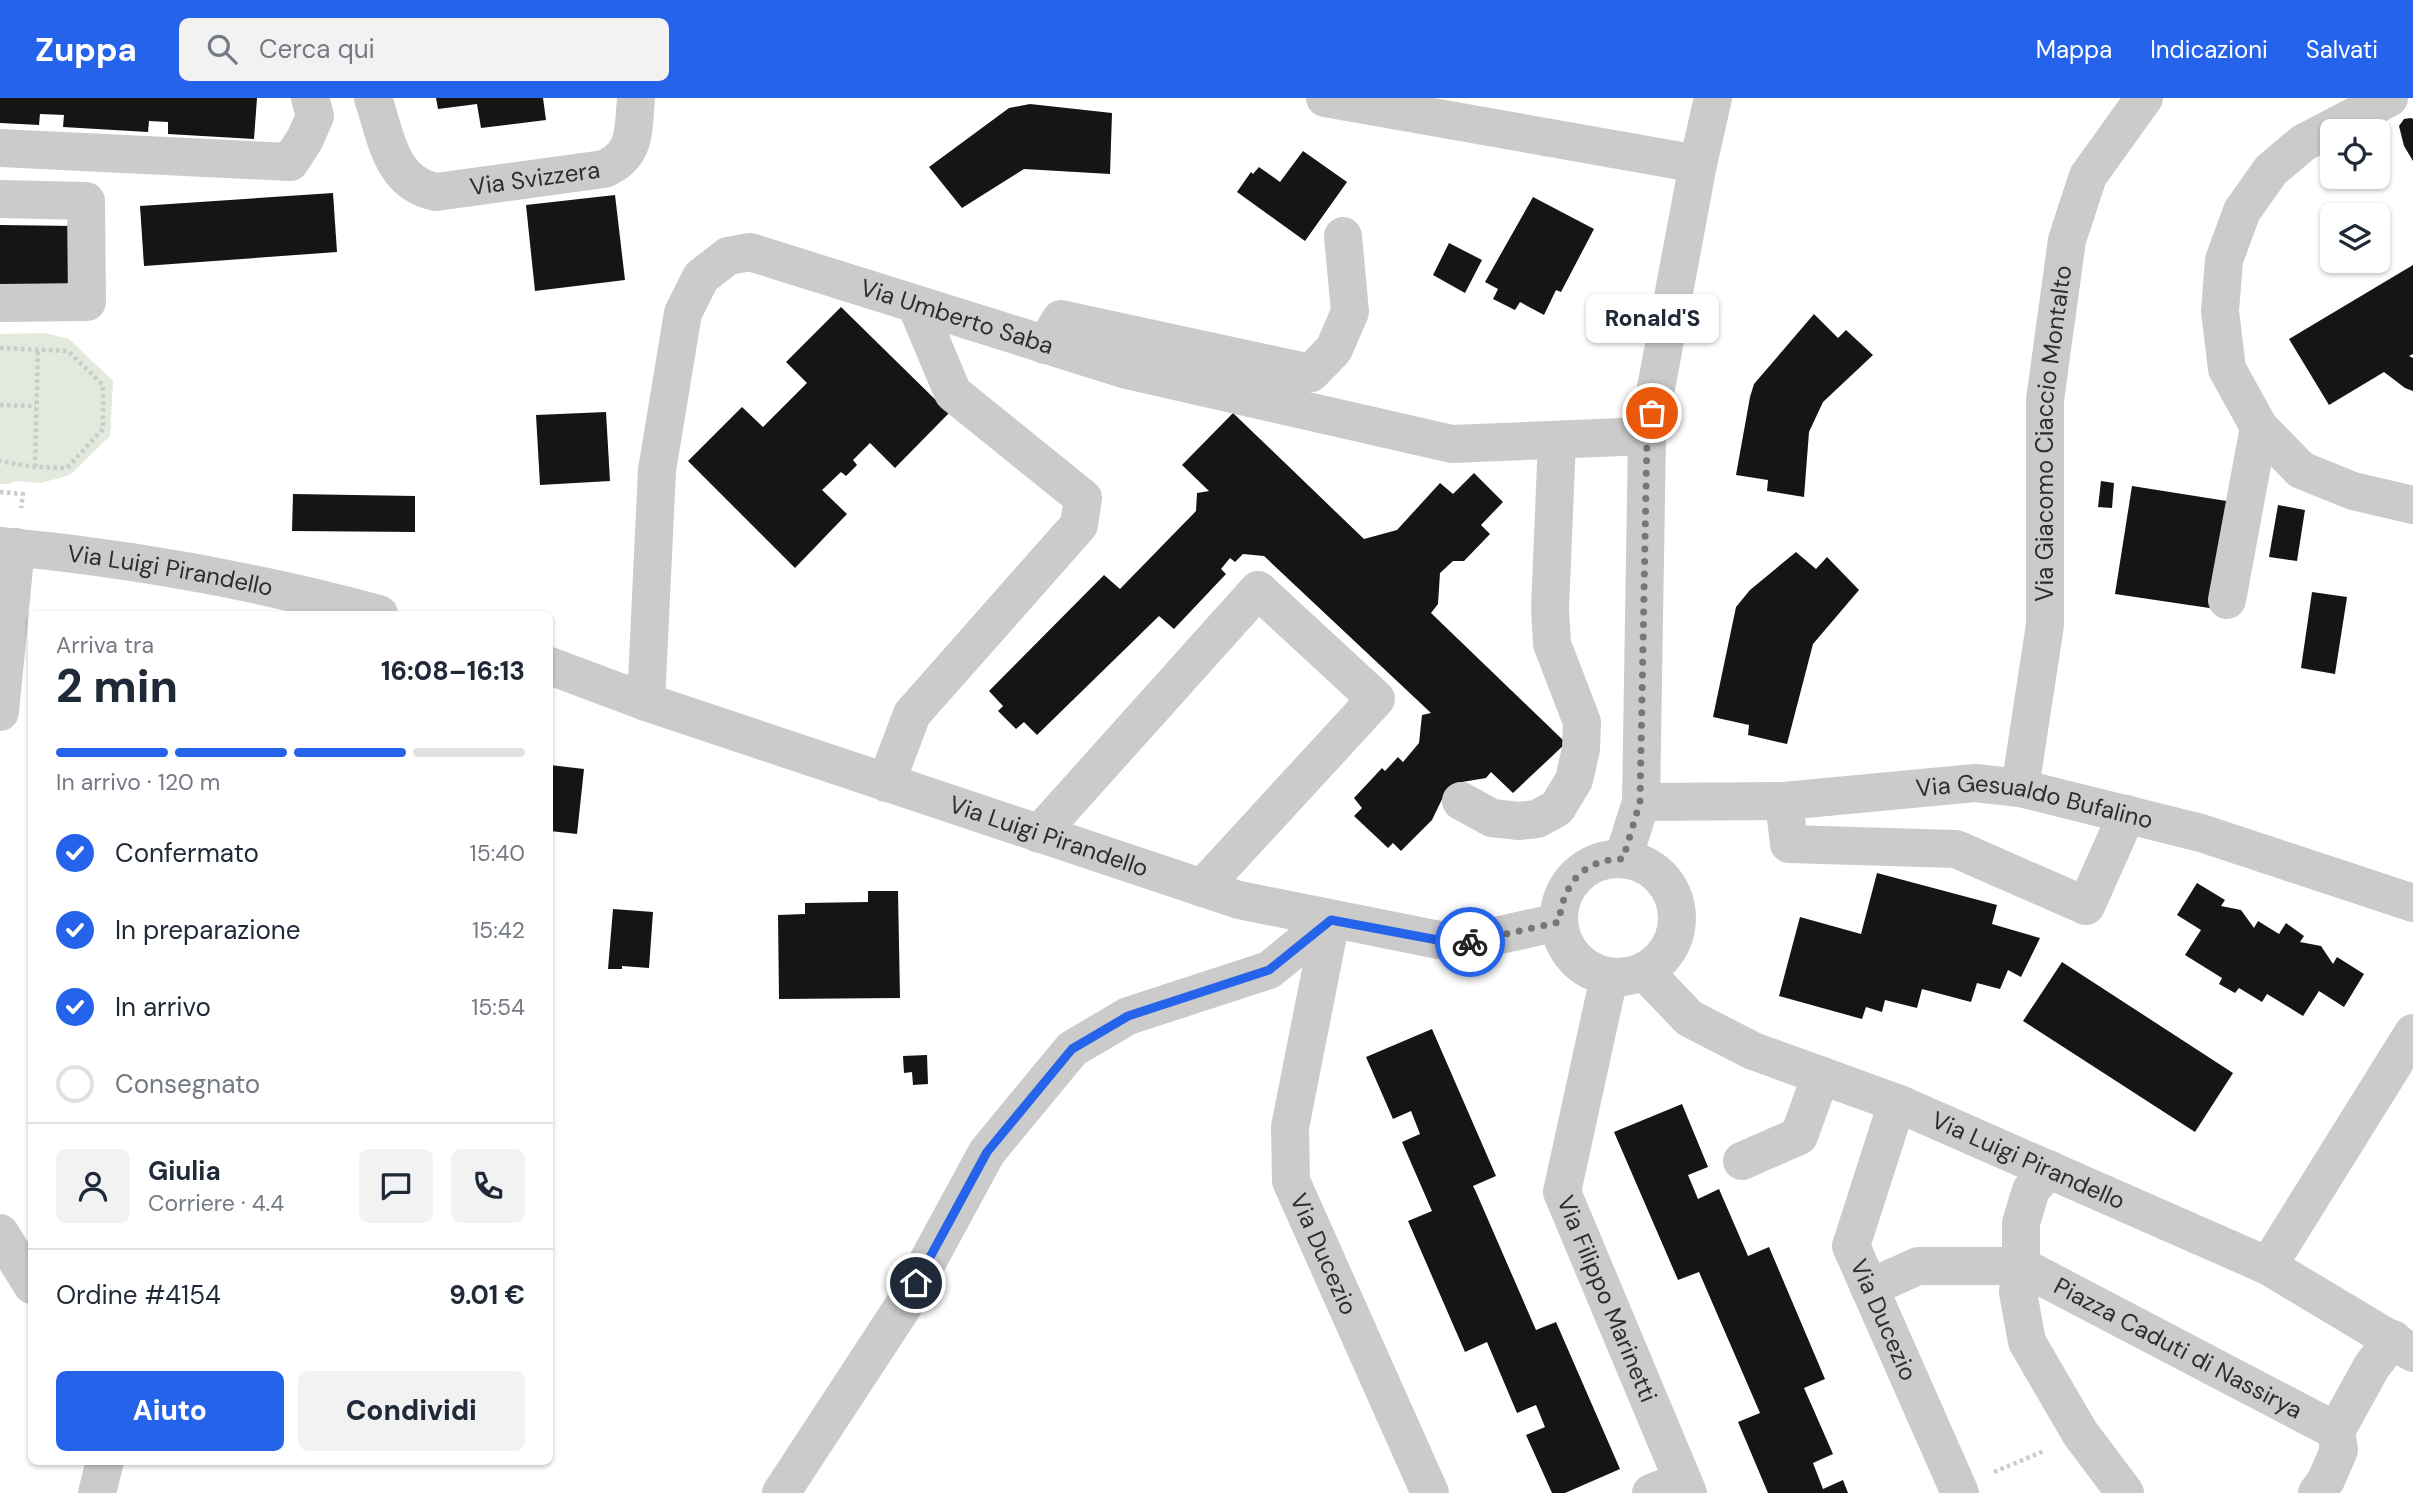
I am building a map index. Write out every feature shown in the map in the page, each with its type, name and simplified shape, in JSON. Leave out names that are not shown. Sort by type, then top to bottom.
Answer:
[{"type":"street","points":[[0,148],[290,162],[306,139],[315,116],[310,98]]},
{"type":"street","name":"Via Svizzera","points":[[373,98],[400,173],[422,189],[436,192],[604,169],[615,164],[625,156],[631,145],[636,98]]},
{"type":"street","points":[[1325,98],[1698,164]]},
{"type":"street","points":[[1623,859],[1640,802],[1647,436],[1713,98]]},
{"type":"street","name":"Via Giacomo Ciaccio Montalto","points":[[2020,788],[2045,625],[2045,401],[2067,240],[2088,176],[2144,98]]},
{"type":"street","points":[[2389,98],[2302,143],[2271,170],[2242,211],[2224,260],[2220,311],[2227,369],[2259,427],[2301,470],[2353,491],[2413,505]]},
{"type":"street","points":[[0,199],[86,201],[87,302],[0,303]]},
{"type":"street","points":[[1045,345],[1061,319],[1311,373],[1334,349],[1349,312],[1343,236]]},
{"type":"street","name":"Via Umberto Saba","points":[[646,702],[657,470],[682,313],[701,277],[727,256],[750,253],[1127,370],[1452,444],[1647,436]]},
{"type":"street","points":[[886,783],[912,714],[1079,525],[1083,498],[953,393],[916,304]]},
{"type":"street","points":[[2227,600],[2259,427]]},
{"type":"street","points":[[1461,801],[1492,818],[1519,821],[1537,818],[1557,807],[1574,780],[1581,748],[1582,722],[1552,644],[1550,609],[1557,440]]},
{"type":"street","points":[[0,712],[8,546]]},
{"type":"street","name":"Via Luigi Pirandello","points":[[8,546],[178,569],[368,611]]},
{"type":"street","points":[[1039,834],[1258,590],[1376,699],[1202,888]]},
{"type":"street","name":"Via Luigi Pirandello","points":[[553,667],[646,702],[1239,900],[1459,944],[1559,922]]},
{"type":"street","name":"Via Gesualdo Bufalino","points":[[1640,802],[1784,801],[1975,783],[2020,788],[2202,833],[2413,903]]},
{"type":"street","points":[[1784,801],[1789,844],[1956,849],[2085,906],[2127,814]]},
{"type":"street","points":[[1609,859],[1623,859],[1641,863],[1665,880],[1674,897],[1678,916],[1676,936],[1665,955],[1627,974],[1594,973],[1571,955],[1563,939],[1559,922],[1561,902],[1570,883],[1594,864],[1609,859]]},
{"type":"street","points":[[782,1493],[904,1305],[987,1152],[1072,1049],[1128,1016],[1269,970],[1331,920]]},
{"type":"street","name":"Via Ducezio","points":[[1331,920],[1290,1127],[1290,1181],[1430,1493]]},
{"type":"street","name":"Via Luigi Pirandello","points":[[1627,974],[1689,1018],[1753,1051],[1898,1102],[2267,1266],[2403,1346]]},
{"type":"street","name":"Via Filippo Marinetti","points":[[1627,974],[1562,1192],[1674,1489]]},
{"type":"street","points":[[2267,1266],[2413,1033]]},
{"type":"street","points":[[1742,1161],[1799,1136],[1821,1075]]},
{"type":"street","name":"Via Ducezio","points":[[1898,1102],[1851,1245],[1958,1488]]},
{"type":"street","points":[[2049,1169],[2031,1191],[2021,1223],[2018,1292],[2027,1342],[2080,1433],[2125,1493]]},
{"type":"street","points":[[0,1233],[28,1278]]},
{"type":"street","points":[[1869,1288],[1918,1266],[2021,1266]]},
{"type":"street","name":"Piazza Caduti di Nassirya","points":[[2021,1266],[2336,1431]]},
{"type":"street","points":[[2317,1493],[2339,1450],[2336,1431],[2372,1366],[2403,1346]]},
{"type":"street","points":[[97,1493],[104,1465]]},
{"type":"path","points":[[0,348],[68,351],[103,385],[103,429],[67,468],[35,467],[0,461]]},
{"type":"path","points":[[35,467],[38,348]]},
{"type":"path","points":[[0,405],[37,405]]},
{"type":"path","points":[[1958,1488],[2032,1457],[2080,1433]]},
{"type":"shaded area","points":[[45,333],[69,339],[113,381],[110,436],[70,475],[41,483],[15,481],[0,484],[0,334]]},
{"type":"building","points":[[0,98],[257,98],[254,139],[168,134],[168,122],[149,121],[148,132],[63,127],[64,115],[40,114],[39,125],[0,123]]},
{"type":"building","points":[[436,98],[543,98],[546,120],[481,128],[477,104],[438,109]]},
{"type":"building","points":[[1030,104],[1112,113],[1110,174],[1024,169],[962,208],[929,167],[1009,108]]},
{"type":"building","points":[[2411,118],[2413,161],[2404,146],[2399,126],[2404,119]]},
{"type":"building","points":[[1303,151],[1347,182],[1305,241],[1237,192],[1251,172],[1253,174],[1259,167],[1280,182]]},
{"type":"building","points":[[333,193],[337,252],[144,266],[140,206]]},
{"type":"building","points":[[615,195],[625,280],[535,291],[526,205]]},
{"type":"building","points":[[1533,197],[1594,229],[1561,292],[1556,290],[1544,315],[1520,302],[1515,310],[1493,299],[1498,289],[1485,282]]},
{"type":"building","points":[[0,225],[75,226],[75,290],[0,290]]},
{"type":"building","points":[[1449,243],[1482,260],[1465,293],[1433,275]]},
{"type":"building","points":[[2413,265],[2413,354],[2409,356],[2413,358],[2413,391],[2384,372],[2329,405],[2289,339]]},
{"type":"building","points":[[841,307],[949,413],[895,468],[870,443],[853,460],[857,465],[846,476],[841,472],[822,490],[847,514],[795,568],[688,461],[742,407],[763,427],[807,383],[786,362]]},
{"type":"building","points":[[1814,314],[1838,338],[1846,330],[1873,355],[1823,402],[1809,432],[1804,497],[1767,491],[1768,480],[1736,475],[1754,384]]},
{"type":"building","points":[[606,412],[610,481],[540,485],[536,415]]},
{"type":"building","points":[[1233,413],[1364,539],[1397,530],[1440,483],[1453,494],[1474,473],[1503,502],[1481,525],[1490,534],[1464,561],[1453,561],[1440,573],[1438,604],[1431,613],[1566,743],[1513,793],[1491,772],[1486,778],[1456,783],[1445,793],[1432,820],[1401,851],[1393,843],[1388,848],[1354,816],[1362,808],[1354,798],[1382,768],[1385,771],[1398,757],[1403,762],[1419,743],[1422,715],[1431,713],[1264,556],[1243,554],[1235,562],[1230,558],[1221,569],[1226,574],[1174,629],[1159,616],[1037,735],[1024,722],[1016,729],[998,711],[1003,706],[989,691],[1104,575],[1120,589],[1196,511],[1197,493],[1209,491],[1182,465]]},
{"type":"building","points":[[2101,481],[2114,483],[2112,508],[2098,507]]},
{"type":"building","points":[[2132,486],[2233,502],[2216,609],[2115,594]]},
{"type":"building","points":[[293,494],[415,496],[415,532],[292,531]]},
{"type":"building","points":[[2278,505],[2305,510],[2297,561],[2269,557]]},
{"type":"building","points":[[1796,552],[1816,569],[1827,557],[1859,590],[1813,644],[1787,744],[1748,735],[1749,725],[1713,717],[1736,607],[1750,590]]},
{"type":"building","points":[[2312,592],[2347,597],[2335,674],[2301,668]]},
{"type":"building","points":[[553,765],[584,769],[577,834],[553,831]]},
{"type":"building","points":[[1877,873],[1997,905],[1992,924],[2040,938],[2021,977],[2008,970],[2000,989],[1977,983],[1971,1002],[1922,989],[1917,1008],[1885,1000],[1882,1012],[1866,1007],[1862,1019],[1779,996],[1800,917],[1861,934]]},
{"type":"building","points":[[2197,883],[2225,900],[2221,906],[2241,910],[2254,928],[2258,921],[2279,934],[2286,923],[2304,936],[2300,942],[2321,946],[2333,964],[2337,957],[2364,974],[2344,1007],[2319,991],[2303,1016],[2267,994],[2262,1002],[2239,988],[2235,993],[2219,984],[2222,978],[2185,955],[2201,930],[2177,915]]},
{"type":"building","points":[[868,891],[898,891],[900,998],[779,999],[778,915],[805,914],[805,903],[868,902]]},
{"type":"building","points":[[613,909],[653,912],[649,968],[622,966],[622,969],[608,969]]},
{"type":"building","points":[[2062,962],[2233,1073],[2195,1132],[2023,1021]]},
{"type":"building","points":[[1432,1029],[1496,1176],[1473,1186],[1536,1330],[1556,1322],[1620,1469],[1565,1493],[1552,1493],[1526,1435],[1545,1427],[1536,1405],[1517,1413],[1487,1342],[1465,1352],[1408,1221],[1432,1211],[1402,1142],[1420,1134],[1411,1111],[1393,1119],[1366,1057]]},
{"type":"building","points":[[927,1055],[928,1084],[913,1085],[912,1072],[904,1073],[903,1056]]},
{"type":"building","points":[[1682,1104],[1708,1167],[1688,1175],[1698,1199],[1719,1189],[1748,1256],[1769,1247],[1825,1379],[1804,1388],[1833,1454],[1813,1463],[1823,1489],[1843,1480],[1848,1493],[1768,1493],[1738,1422],[1760,1413],[1699,1272],[1678,1280],[1614,1132]]},
{"type":"way so far","points":[[1470,942],[1559,922],[1561,902],[1570,883],[1594,864],[1609,859],[1623,859],[1640,802],[1647,436],[1652,413]]},
{"type":"place","name":"Ronald'S","points":[[1652,413]]},
{"type":"route","points":[[916,1283],[987,1152],[1072,1049],[1128,1016],[1269,970],[1331,920],[1459,944],[1470,942]]}]
